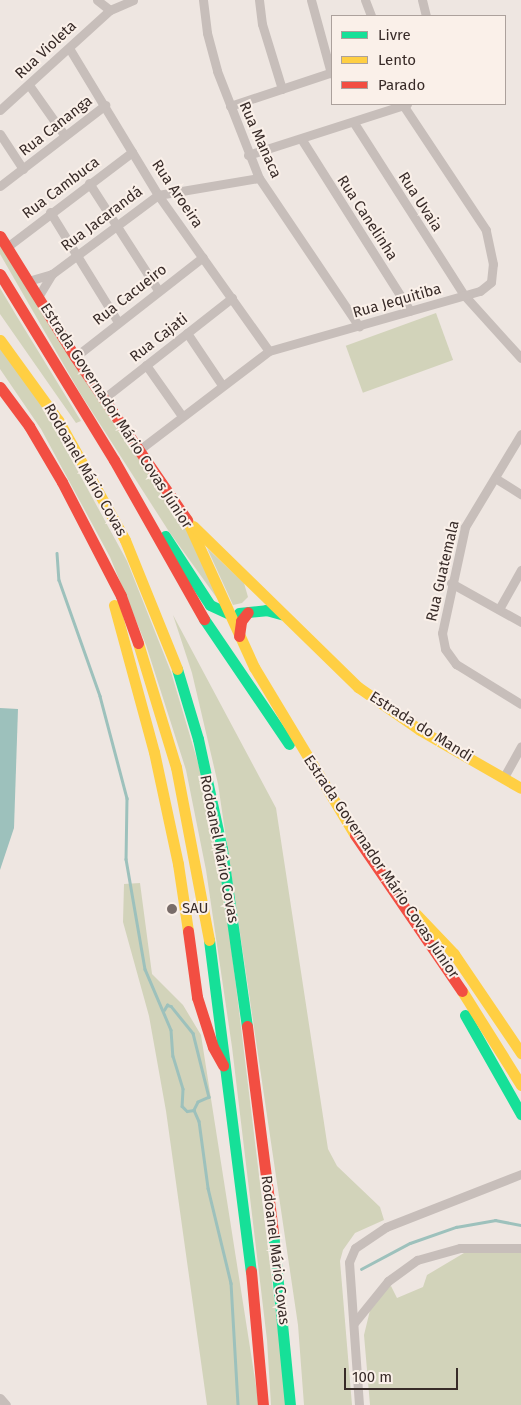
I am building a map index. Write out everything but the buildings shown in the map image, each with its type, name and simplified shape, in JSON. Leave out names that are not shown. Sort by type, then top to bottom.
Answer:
[{"type":"main road","name":"Estrada Governador Mário Covas Júnior","points":[[0,236],[75,357],[186,518],[239,636],[295,737],[381,873],[446,965],[521,1085]]},
{"type":"main road","name":"Estrada Governador Mário Covas Júnior","points":[[0,274],[114,460],[192,601],[375,880],[440,969],[521,1114]]},
{"type":"main road","name":"Rodoanel Mário Covas","points":[[0,340],[58,420],[125,540],[170,644],[198,739],[222,849],[234,921],[285,1330],[290,1405]]},
{"type":"main road","name":"Rodoanel Mário Covas","points":[[0,387],[29,426],[93,537],[134,630],[176,767],[205,914],[228,1076],[260,1345],[264,1405]]},
{"type":"main road","points":[[114,460],[207,601],[219,611],[229,614],[266,610],[284,615]]},
{"type":"main road","name":"Estrada do Mandi","points":[[186,518],[340,672],[375,700],[420,730],[521,788]]},
{"type":"main road","points":[[93,537],[124,636],[154,752],[178,864],[198,1005],[213,1047],[228,1076]]},
{"type":"main road","points":[[239,636],[242,622],[248,612],[252,586]]},
{"type":"main road","points":[[381,873],[454,954],[521,1053]]},
{"type":"street","points":[[97,0],[110,10]]},
{"type":"street","name":"Rua Violeta","points":[[0,110],[110,10],[133,0]]},
{"type":"street","name":"Rua Manaca","points":[[203,0],[210,47],[230,106],[259,178],[359,326]]},
{"type":"street","points":[[259,0],[262,24],[282,89]]},
{"type":"street","points":[[311,0],[331,70]]},
{"type":"street","points":[[365,0],[371,15]]},
{"type":"street","points":[[422,0],[426,15]]},
{"type":"street","name":"Rua Aroeira","points":[[69,48],[158,195],[269,351]]},
{"type":"street","points":[[230,106],[331,73]]},
{"type":"street","points":[[29,85],[64,136]]},
{"type":"street","name":"Rua Cananga","points":[[0,186],[105,105]]},
{"type":"street","points":[[248,154],[302,140],[402,105]]},
{"type":"street","name":"Rua Jequitiba","points":[[139,450],[269,351],[480,291],[491,282],[493,264],[488,238],[406,105]]},
{"type":"street","name":"Rua Uvaia","points":[[354,123],[464,295],[521,358]]},
{"type":"street","points":[[0,134],[23,169]]},
{"type":"street","name":"Rua Canelinha","points":[[302,140],[410,311]]},
{"type":"street","name":"Rua Cambuca","points":[[6,247],[52,216],[89,183],[132,152]]},
{"type":"street","name":"Rua Jacarandá","points":[[38,297],[52,274],[115,225],[158,195],[259,178]]},
{"type":"street","points":[[89,183],[158,290]]},
{"type":"street","points":[[52,216],[75,256],[118,322]]},
{"type":"street","name":"Rua Cacueiro","points":[[75,357],[158,290],[203,257]]},
{"type":"street","name":"Rua Jacarandá","points":[[28,280],[52,274]]},
{"type":"street","name":"Rua Cajati","points":[[103,399],[232,298]]},
{"type":"street","points":[[187,333],[222,385]]},
{"type":"street","points":[[146,365],[182,416]]},
{"type":"street","name":"Rua Guatemala","points":[[521,434],[465,527],[452,582],[443,642],[456,664],[521,704]]},
{"type":"street","points":[[495,478],[521,494]]},
{"type":"street","points":[[500,609],[521,570]]},
{"type":"street","points":[[452,582],[521,622]]},
{"type":"street","points":[[504,777],[521,746]]},
{"type":"street","points":[[360,1405],[349,1262],[359,1243],[386,1227],[521,1174]]},
{"type":"street","points":[[354,1323],[388,1281],[417,1260],[460,1248],[521,1248]]},
{"type":"street","points":[[0,1398],[6,1405]]},
{"type":"green space","points":[[0,245],[188,530],[219,601],[168,530],[80,393],[0,254]]},
{"type":"green space","points":[[0,288],[81,421],[76,423],[0,314]]},
{"type":"green space","points":[[436,313],[453,360],[363,393],[346,346]]},
{"type":"green space","points":[[0,343],[34,391],[127,561],[171,672],[199,766],[226,904],[287,1405],[271,1405],[267,1340],[232,1047],[206,870],[186,770],[146,645],[110,557],[41,429],[0,369]]},
{"type":"green space","points":[[207,548],[244,583],[248,597],[242,603],[233,605]]},
{"type":"green space","points":[[173,615],[276,808],[328,1149],[337,1166],[380,1207],[384,1220],[355,1233],[343,1250],[340,1261],[352,1405],[304,1405],[298,1325],[218,784],[192,673]]},
{"type":"green space","points":[[140,883],[152,974],[183,1005],[201,1035],[259,1405],[207,1405],[166,1111],[149,1016],[123,922],[124,884]]},
{"type":"green space","points":[[510,1248],[521,1251],[521,1405],[370,1405],[364,1335],[372,1302],[379,1292],[391,1286],[397,1298],[423,1287],[427,1275],[464,1253]]},
{"type":"water","points":[[0,708],[18,709],[14,828],[0,870]]},
{"type":"waterway","points":[[57,553],[59,580],[100,696],[127,798],[126,859],[145,969],[171,1030],[173,1056],[183,1089],[182,1106],[187,1111],[194,1110],[199,1121],[208,1188],[231,1283],[238,1405]]},
{"type":"waterway","points":[[164,1010],[167,1005],[171,1006],[193,1033],[209,1097],[198,1102],[194,1110]]},
{"type":"waterway","points":[[361,1269],[410,1243],[456,1227],[495,1220],[521,1225]]},
{"type":"traffic: fast","points":[[165,536],[210,605],[229,614]]},
{"type":"traffic: fast","points":[[239,613],[266,610],[281,614]]},
{"type":"traffic: fast","points":[[204,619],[289,744]]},
{"type":"traffic: fast","points":[[177,669],[198,739],[222,849],[247,1026]]},
{"type":"traffic: fast","points":[[209,940],[251,1271]]},
{"type":"traffic: fast","points":[[465,1015],[521,1114]]},
{"type":"traffic: fast","points":[[273,1232],[290,1405]]},
{"type":"traffic: slow","points":[[0,340],[58,420],[125,540],[177,669]]},
{"type":"traffic: slow","points":[[187,520],[254,667],[355,835]]},
{"type":"traffic: slow","points":[[193,526],[358,687],[420,730],[521,788]]},
{"type":"traffic: slow","points":[[114,605],[154,752],[178,864],[188,931]]},
{"type":"traffic: slow","points":[[138,643],[176,767],[209,940]]},
{"type":"traffic: slow","points":[[416,914],[454,954],[521,1053]]},
{"type":"traffic: slow","points":[[462,991],[521,1085]]},
{"type":"traffic: jam","points":[[0,236],[75,357],[187,520]]},
{"type":"traffic: jam","points":[[0,274],[114,460],[204,619]]},
{"type":"traffic: jam","points":[[0,387],[29,426],[62,482],[121,596],[138,643]]},
{"type":"traffic: jam","points":[[239,636],[241,621],[248,612]]},
{"type":"traffic: jam","points":[[355,835],[462,991]]},
{"type":"traffic: jam","points":[[188,931],[197,997],[213,1047],[223,1065]]},
{"type":"traffic: jam","points":[[247,1026],[273,1232]]},
{"type":"traffic: jam","points":[[251,1271],[263,1405]]},
{"type":"place","name":"SAU","points":[[172,909]]}]
